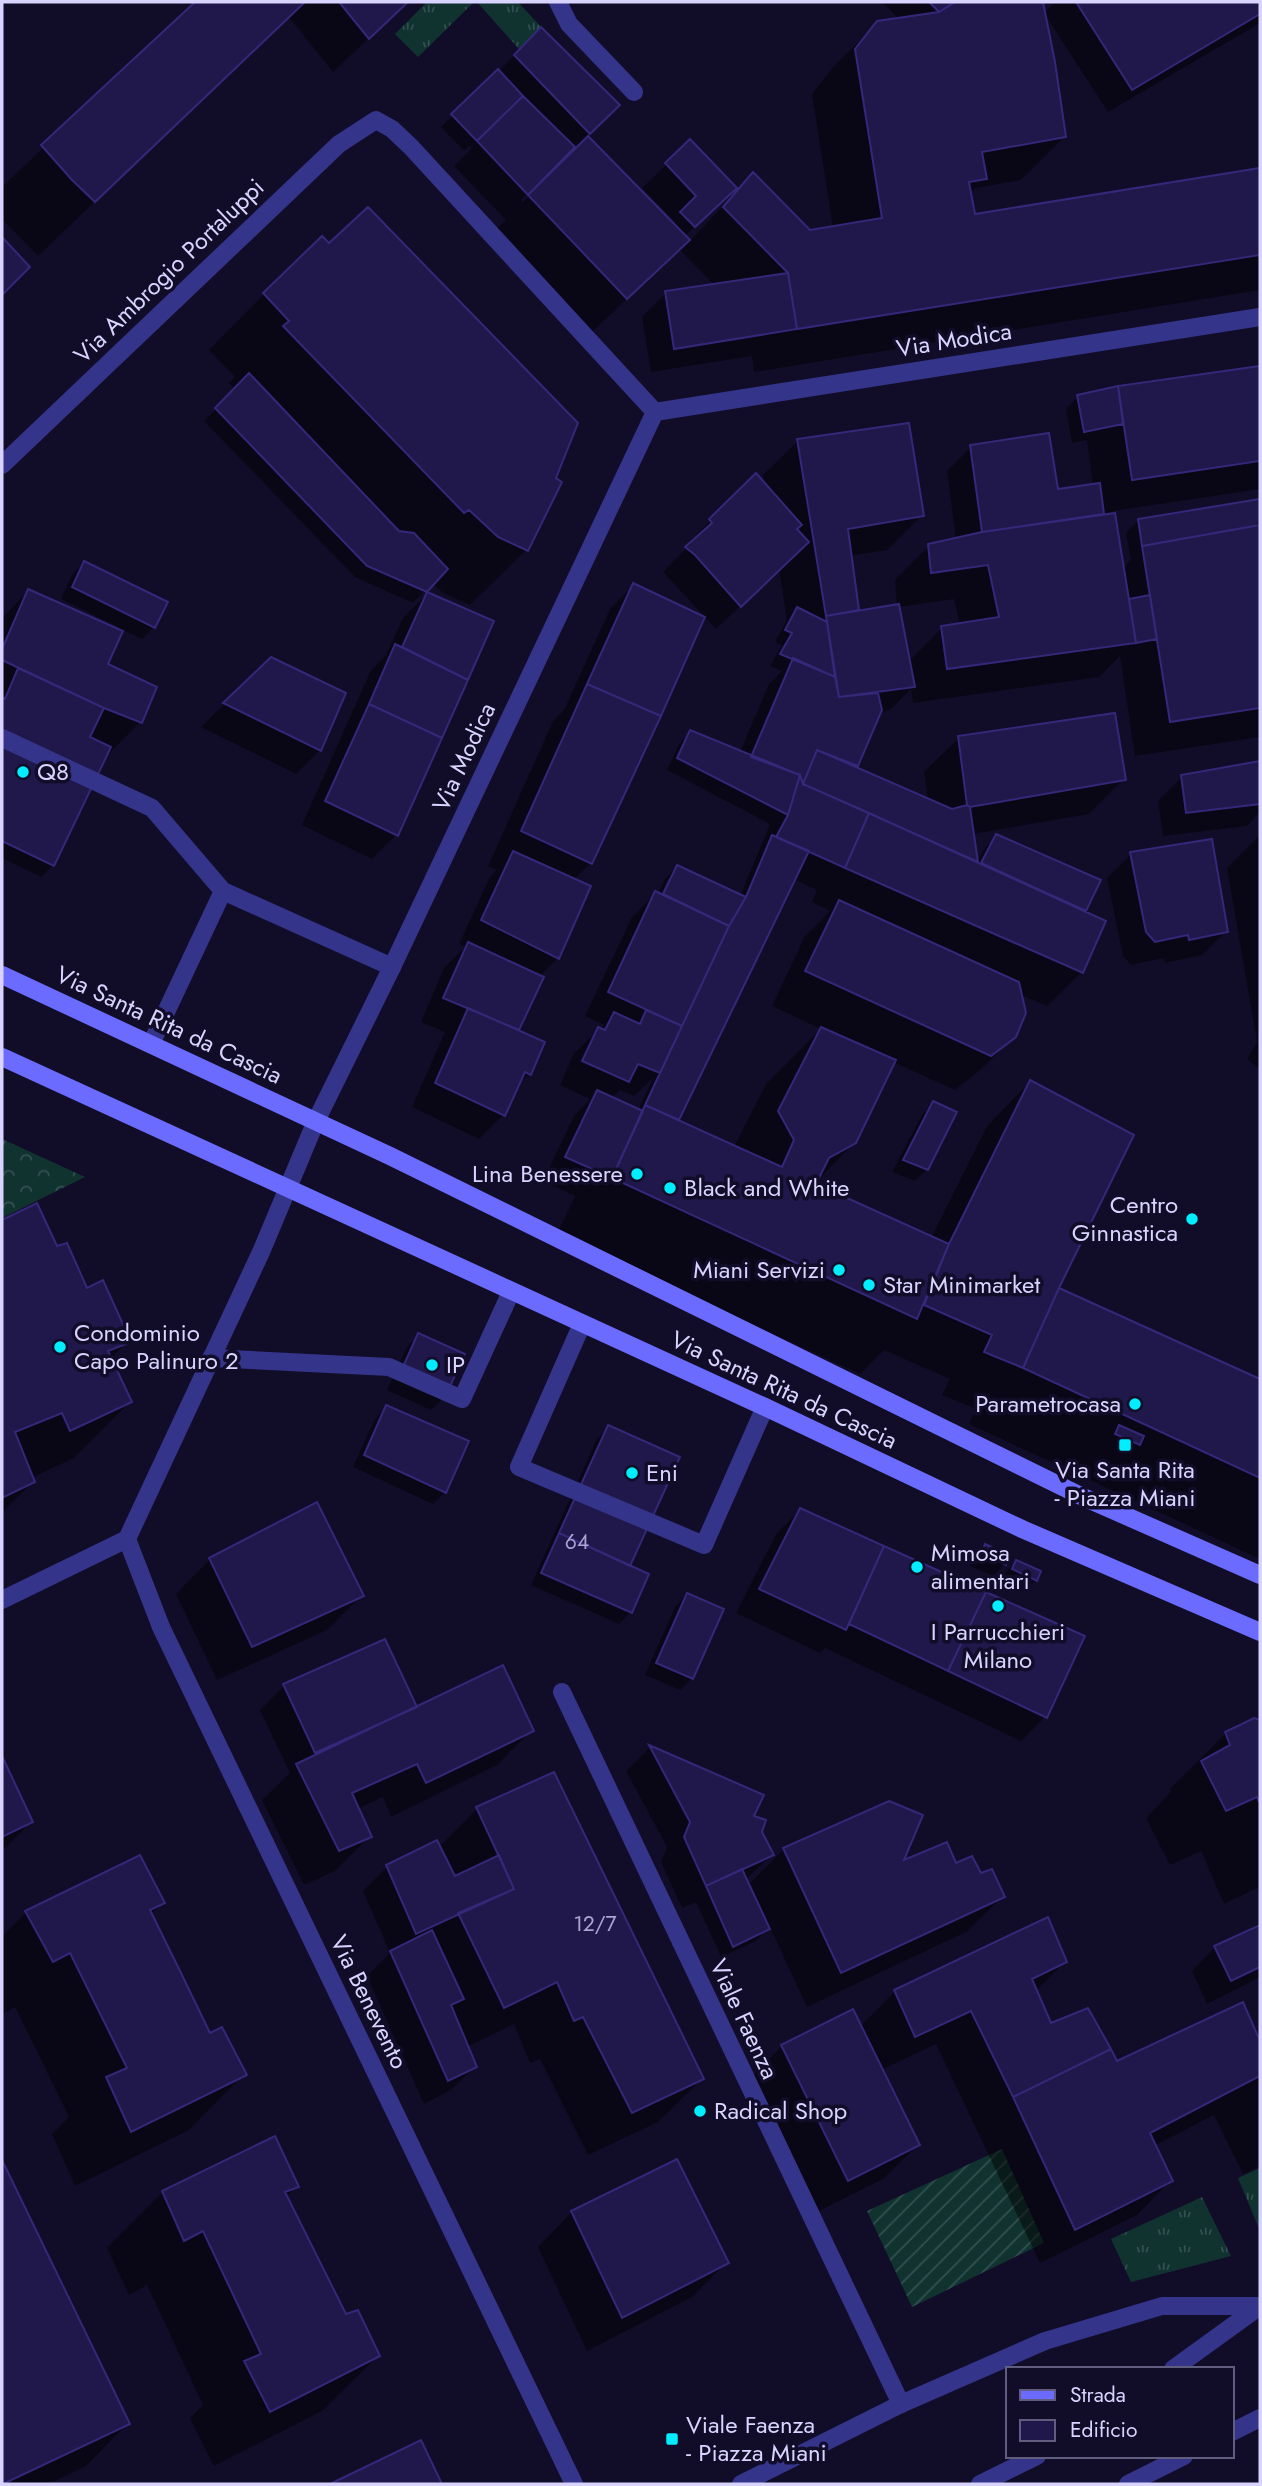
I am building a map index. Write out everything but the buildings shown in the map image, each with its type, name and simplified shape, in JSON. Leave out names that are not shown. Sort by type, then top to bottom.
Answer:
[{"type":"main road","name":"Via Santa Rita da Cascia","points":[[2,975],[316,1121],[1083,1497],[1260,1575]]},
{"type":"main road","name":"Via Santa Rita da Cascia","points":[[2,1057],[765,1407],[1022,1530],[1260,1632]]},
{"type":"street","points":[[558,2],[569,24],[634,92]]},
{"type":"street","name":"Via Ambrogio Portaluppi","points":[[2,465],[339,144],[376,120],[411,147],[655,412]]},
{"type":"street","name":"Via Modica","points":[[316,1121],[392,967],[655,412],[1260,317]]},
{"type":"street","points":[[2,738],[152,808],[223,891],[392,967]]},
{"type":"street","points":[[151,1044],[223,891]]},
{"type":"street","points":[[2,1600],[127,1539],[289,1188],[316,1121]]},
{"type":"street","points":[[211,1358],[389,1367],[462,1399],[512,1292]]},
{"type":"street","points":[[582,1324],[519,1467],[704,1545],[765,1407]]},
{"type":"street","name":"Via Benevento","points":[[127,1539],[161,1627],[573,2484]]},
{"type":"street","name":"Viale Faenza","points":[[562,1692],[901,2404]]},
{"type":"street","points":[[741,2484],[901,2404],[1045,2341],[1162,2306],[1260,2306]]},
{"type":"street","points":[[1176,2367],[1260,2306]]},
{"type":"street","points":[[1234,2431],[1260,2418]]},
{"type":"street","points":[[980,2484],[1033,2458]]},
{"type":"street","points":[[1128,2484],[1180,2458]]},
{"type":"green space","points":[[427,2],[474,2],[418,57],[395,34]]},
{"type":"green space","points":[[477,2],[518,2],[541,27],[519,49]]},
{"type":"green space","points":[[2,1139],[85,1177],[2,1218]]},
{"type":"green space","points":[[1002,2149],[1044,2243],[912,2307],[867,2211]]},
{"type":"green space","points":[[1260,2168],[1260,2231],[1238,2178]]},
{"type":"green space","points":[[1202,2197],[1231,2256],[1131,2282],[1111,2239]]},
{"type":"place","name":"Q8","points":[[23,772]]},
{"type":"place","name":"Lina Benessere","points":[[637,1174]]},
{"type":"place","name":"Black and White","points":[[670,1188]]},
{"type":"place","name":"Centro Ginnastica","points":[[1192,1219]]},
{"type":"place","name":"Miani Servizi","points":[[839,1270]]},
{"type":"place","name":"Star Minimarket","points":[[869,1285]]},
{"type":"place","name":"Condominio Capo Palinuro 2","points":[[60,1347]]},
{"type":"place","name":"IP","points":[[432,1365]]},
{"type":"place","name":"Parametrocasa","points":[[1135,1404]]},
{"type":"place","name":"Via Santa Rita - Piazza Miani","points":[[1125,1445]]},
{"type":"place","name":"Eni","points":[[632,1473]]},
{"type":"place","name":"Mimosa alimentari","points":[[917,1567]]},
{"type":"place","name":"I Parrucchieri Milano","points":[[998,1606]]},
{"type":"place","name":"Radical Shop","points":[[700,2111]]},
{"type":"place","name":"Viale Faenza - Piazza Miani","points":[[672,2439]]}]
